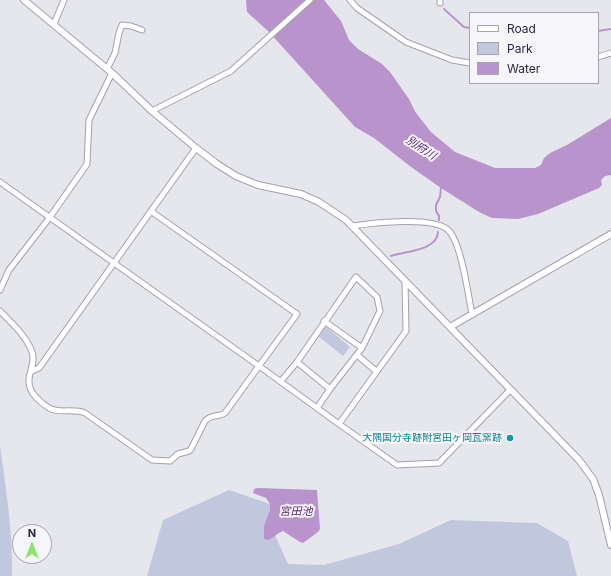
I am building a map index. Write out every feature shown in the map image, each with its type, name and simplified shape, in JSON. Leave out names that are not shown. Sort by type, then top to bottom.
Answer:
[{"type":"street","points":[[24,0],[110,71],[152,111],[217,164],[236,176],[258,184],[301,194],[319,202],[346,220],[579,460],[593,479],[599,495],[611,545]]},
{"type":"street","points":[[54,24],[64,0]]},
{"type":"street","points":[[152,111],[232,71],[310,0]]},
{"type":"street","points":[[350,0],[357,8],[406,42],[452,60],[469,63]]},
{"type":"street","points":[[0,290],[9,270],[50,217],[87,164],[89,120],[110,71],[122,25],[131,26],[142,30]]},
{"type":"street","points":[[599,57],[611,53]]},
{"type":"street","points":[[32,371],[40,368],[196,148]]},
{"type":"street","points":[[0,182],[397,465],[439,463],[510,390]]},
{"type":"street","points":[[0,311],[21,334],[33,352],[34,360],[29,382],[33,394],[47,406],[54,411],[80,411],[152,460],[170,461],[178,454],[189,451],[208,417],[226,413],[297,314],[152,212]]},
{"type":"street","points":[[352,226],[369,223],[423,221],[445,226],[451,232],[458,250],[472,314]]},
{"type":"street","points":[[450,327],[611,234]]},
{"type":"street","points":[[281,381],[297,362],[356,277],[377,297],[380,311],[362,348],[317,408]]},
{"type":"street","points":[[339,424],[406,331],[404,280]]},
{"type":"street","points":[[324,321],[362,348]]},
{"type":"street","points":[[357,355],[376,371]]},
{"type":"street","points":[[297,362],[330,389]]},
{"type":"green space","points":[[325,326],[350,347],[343,356],[318,336]]},
{"type":"green space","points":[[0,446],[10,527],[12,576],[0,576]]},
{"type":"green space","points":[[229,490],[270,504],[270,510],[264,533],[269,540],[275,535],[288,564],[324,565],[399,544],[451,520],[537,523],[568,541],[577,576],[147,576],[163,520]]},
{"type":"water","name":"別府川","points":[[246,0],[324,0],[341,21],[349,40],[358,49],[382,64],[390,72],[409,99],[416,113],[431,132],[455,152],[495,168],[535,168],[541,165],[544,158],[550,153],[567,145],[611,118],[611,175],[605,176],[601,180],[602,185],[599,188],[538,214],[518,219],[492,218],[479,212],[441,188],[374,138],[355,127],[269,32],[247,12]]},
{"type":"water","name":"宮田池","points":[[254,489],[317,490],[320,529],[318,532],[303,543],[283,531],[269,540],[264,539],[264,526],[270,510],[270,504],[266,498],[253,493]]},
{"type":"waterway","points":[[444,9],[464,27],[469,28]]},
{"type":"waterway","points":[[599,31],[611,29]]},
{"type":"waterway","points":[[439,220],[436,205],[440,197],[441,188]]},
{"type":"waterway","points":[[391,256],[426,247],[432,243],[438,232]]},
{"type":"place","name":"大隅国分寺跡附宮田ヶ岡瓦窯跡","points":[[510,438]]}]
